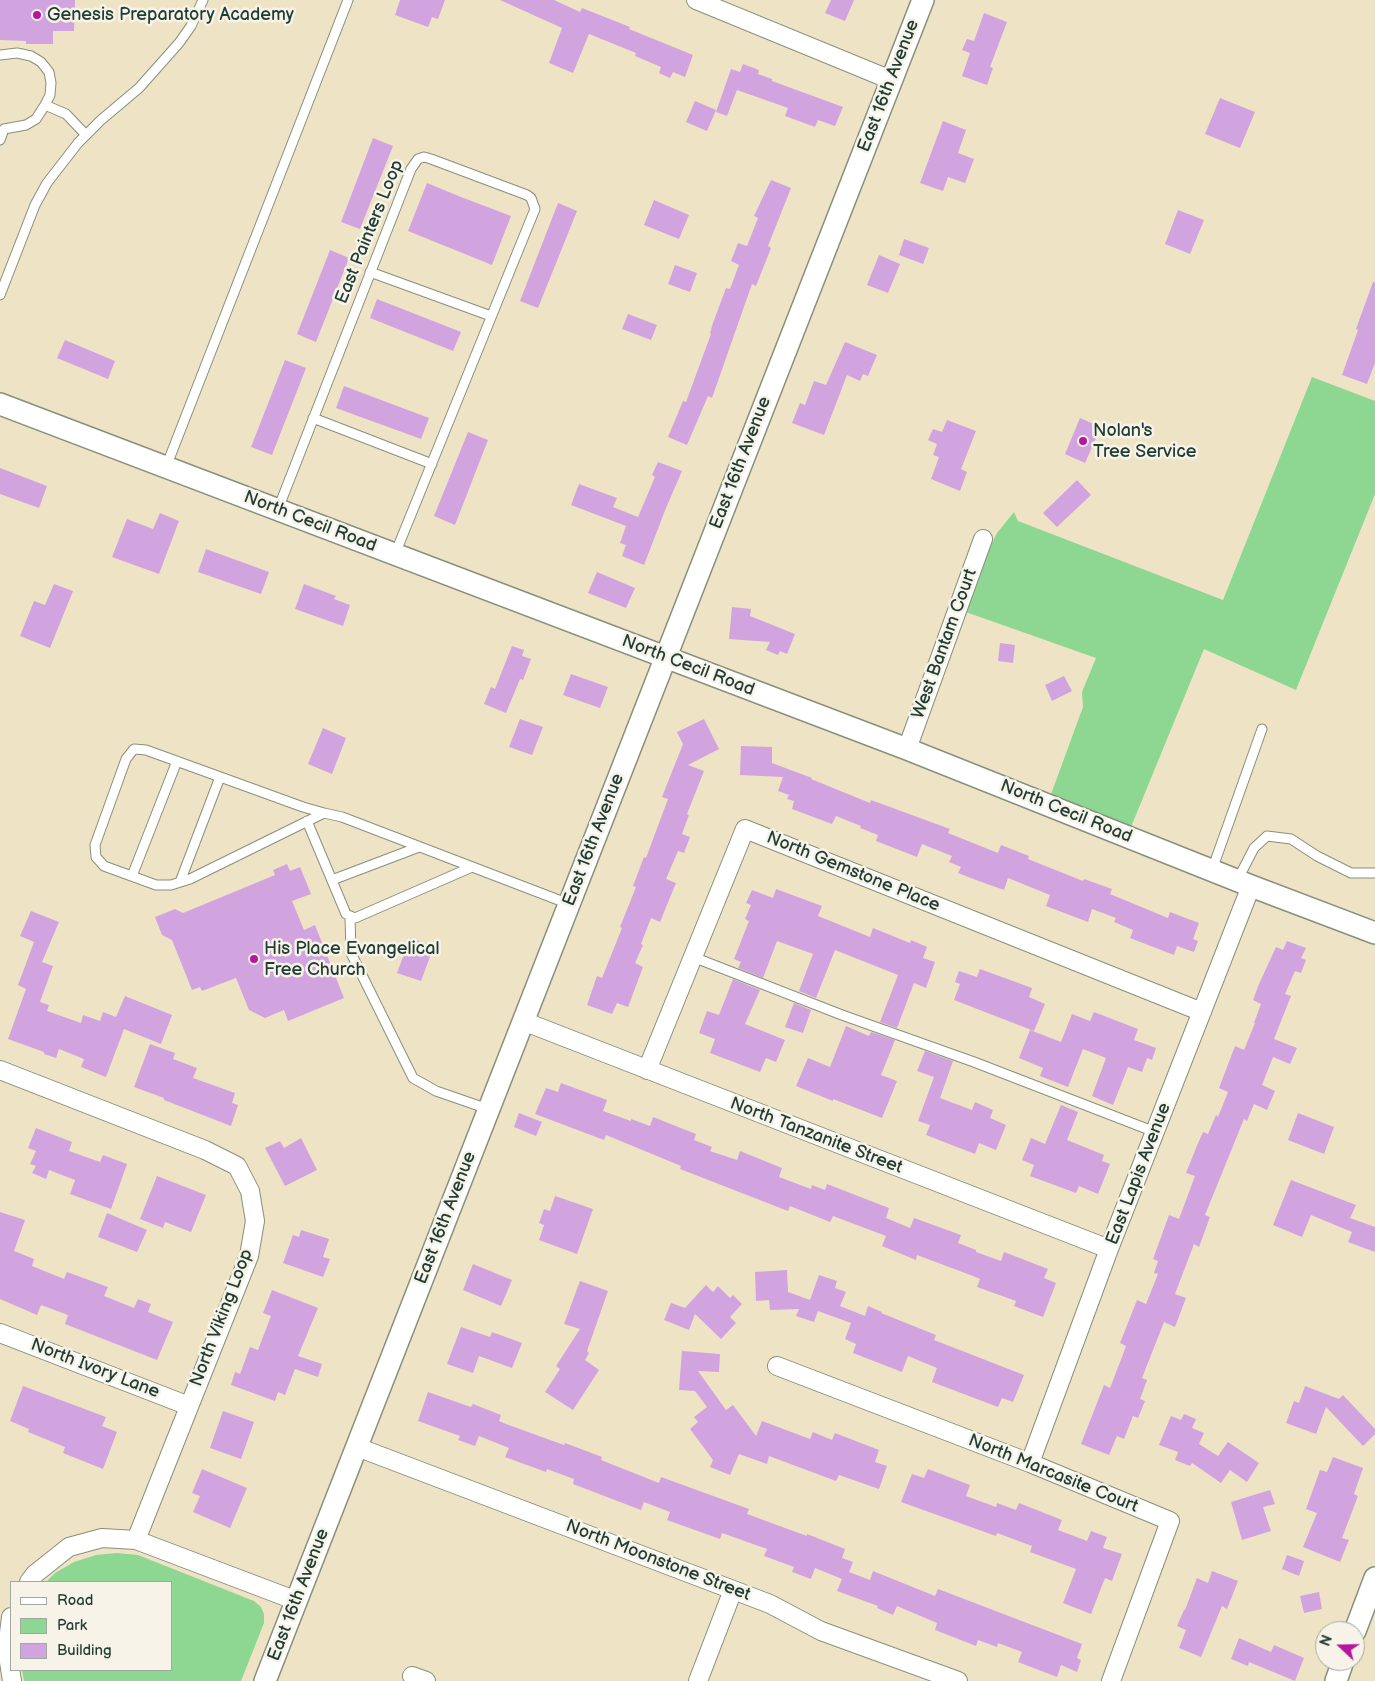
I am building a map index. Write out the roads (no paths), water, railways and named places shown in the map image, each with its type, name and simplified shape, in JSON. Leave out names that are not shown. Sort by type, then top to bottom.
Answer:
[{"type":"street","points":[[696,0],[892,80]]},
{"type":"street","name":"East 16th Avenue","points":[[265,1681],[923,0]]},
{"type":"street","name":"North Cecil Road","points":[[0,404],[907,749],[1244,884],[1375,933]]},
{"type":"street","name":"West Bantam Court","points":[[907,749],[983,539]]},
{"type":"street","name":"North Gemstone Place","points":[[647,1070],[745,829],[1202,1012]]},
{"type":"street","name":"East Lapis Avenue","points":[[1030,1464],[1109,1249],[1202,1012],[1244,884]]},
{"type":"street","name":"North Tanzanite Street","points":[[523,1021],[1109,1249]]},
{"type":"street","name":"North Viking Loop","points":[[0,1070],[206,1150],[237,1166],[250,1191],[255,1221],[249,1256],[136,1540]]},
{"type":"street","name":"North Ivory Lane","points":[[0,1333],[189,1406]]},
{"type":"street","name":"North Marcasite Court","points":[[777,1366],[1030,1464],[1170,1521],[1111,1681]]},
{"type":"street","name":"North Moonstone Street","points":[[357,1446],[770,1604],[821,1631],[918,1674],[958,1681]]},
{"type":"street","points":[[30,1581],[35,1574],[69,1547],[102,1538],[136,1540],[296,1601]]},
{"type":"street","points":[[1359,1621],[1375,1578]]},
{"type":"street","points":[[698,1681],[733,1590]]},
{"type":"street","points":[[7,1617],[7,1649],[10,1668]]},
{"type":"lane","points":[[0,295],[36,205],[47,183],[78,143],[139,88],[180,43],[191,26],[203,0]]},
{"type":"lane","points":[[166,467],[348,0]]},
{"type":"lane","points":[[0,55],[17,53],[30,56],[40,62],[49,72],[51,83],[50,95],[46,105],[36,119],[26,125],[4,129],[0,140]]},
{"type":"lane","points":[[46,105],[66,114],[86,135]]},
{"type":"lane","name":"East Painters Loop","points":[[277,509],[411,169],[418,159],[424,157],[432,159],[527,195],[531,198],[535,209],[395,554]]},
{"type":"lane","points":[[370,272],[491,316]]},
{"type":"lane","points":[[313,418],[432,464]]},
{"type":"lane","points":[[1212,871],[1262,729]]},
{"type":"lane","points":[[324,813],[171,885],[156,885],[104,866],[96,857],[95,845],[126,759],[134,749],[146,750],[303,807],[342,817],[569,904]]},
{"type":"lane","points":[[132,876],[177,761]]},
{"type":"lane","points":[[180,882],[220,777]]},
{"type":"lane","points":[[307,821],[346,914],[355,918],[364,916],[472,867]]},
{"type":"lane","points":[[1244,884],[1254,848],[1268,836],[1291,838],[1317,856],[1351,873],[1375,872]]},
{"type":"lane","points":[[332,880],[418,846]]},
{"type":"lane","points":[[350,916],[351,953],[414,1078],[436,1091],[488,1110]]},
{"type":"lane","points":[[693,957],[1155,1132]]},
{"type":"place","name":"Genesis Preparatory Academy","points":[[37,15]]},
{"type":"place","name":"Nolan's Tree Service","points":[[1083,441]]},
{"type":"place","name":"His Place Evangelical Free Church","points":[[254,959]]}]
